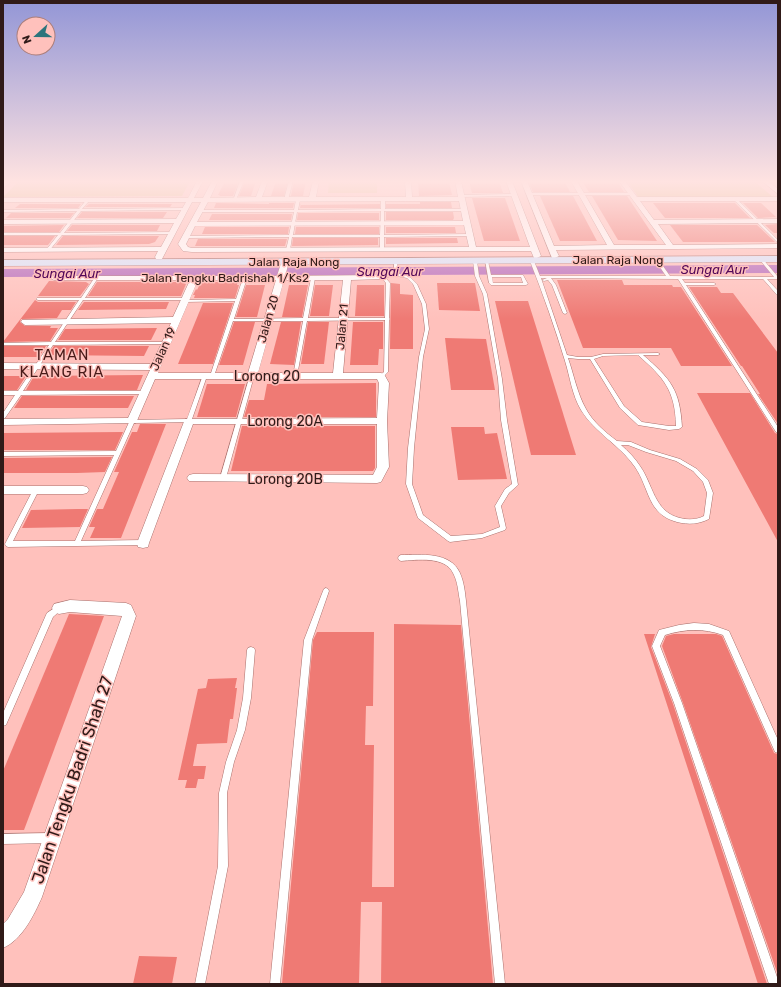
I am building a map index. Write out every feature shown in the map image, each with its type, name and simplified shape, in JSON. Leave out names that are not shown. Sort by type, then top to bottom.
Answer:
[{"type":"main road","name":"Jalan Raja Nong","points":[[3,263],[100,271],[157,261],[282,270],[396,267],[483,268],[536,265],[557,260],[778,259]]},
{"type":"street","points":[[157,261],[175,227]]},
{"type":"street","points":[[191,227],[182,244],[186,249],[192,250],[535,249]]},
{"type":"street","points":[[468,227],[473,249]]},
{"type":"street","points":[[526,227],[535,249],[536,265]]},
{"type":"street","points":[[543,227],[557,260]]},
{"type":"street","points":[[600,227],[612,248]]},
{"type":"street","points":[[656,227],[671,247]]},
{"type":"street","points":[[552,248],[778,246]]},
{"type":"street","points":[[3,250],[163,249]]},
{"type":"street","name":"Jalan Tengku Badrishah 1/Ks2","points":[[54,278],[100,271],[195,278],[245,278],[282,270],[313,278],[383,277],[396,267]]},
{"type":"street","name":"Jalan 20","points":[[252,376],[282,270]]},
{"type":"street","name":"Jalan 19","points":[[132,421],[195,278]]},
{"type":"street","name":"Jalan 21","points":[[338,376],[347,278]]},
{"type":"street","points":[[25,322],[176,320]]},
{"type":"street","name":"Lorong 20","points":[[3,366],[154,371],[208,376],[381,376]]},
{"type":"street","points":[[381,376],[384,383],[382,421]]},
{"type":"street","points":[[3,422],[132,421]]},
{"type":"street","points":[[144,543],[189,421]]},
{"type":"street","name":"Lorong 20A","points":[[189,421],[382,421]]},
{"type":"street","name":"Lorong 20B","points":[[193,478],[377,479],[383,467],[382,421]]},
{"type":"street","points":[[3,490],[83,490]]},
{"type":"street","name":"Jalan Tengku Badri Shah 27","points":[[3,938],[15,926],[32,897],[129,616],[126,609],[70,606],[59,608]]},
{"type":"lane","points":[[48,250],[66,227]]},
{"type":"lane","points":[[288,250],[292,227]]},
{"type":"lane","points":[[382,227],[382,249]]},
{"type":"lane","points":[[764,227],[778,242]]},
{"type":"lane","points":[[3,234],[172,233]]},
{"type":"lane","points":[[186,237],[470,235]]},
{"type":"lane","points":[[761,259],[778,278]]},
{"type":"lane","points":[[657,260],[668,277]]},
{"type":"lane","points":[[536,265],[538,278],[586,414],[598,429],[616,443],[639,468],[658,509],[672,520],[698,522],[707,517],[710,493],[706,481],[695,470],[678,460],[648,451],[629,443],[616,443]]},
{"type":"lane","points":[[396,267],[398,276],[408,277],[415,284],[424,304],[427,328],[421,357],[420,382],[411,448],[409,484],[420,516],[450,539],[482,536],[504,528],[498,506],[507,491],[515,485],[504,420],[500,379],[485,294],[483,268]]},
{"type":"lane","points":[[483,268],[522,276],[526,284],[492,284],[483,268]]},
{"type":"lane","points":[[3,417],[100,271]]},
{"type":"lane","points":[[381,376],[386,372],[388,318],[388,283],[383,277]]},
{"type":"lane","points":[[679,277],[778,430]]},
{"type":"lane","points":[[77,543],[132,421],[189,421],[231,320],[245,278]]},
{"type":"lane","points":[[295,376],[313,278]]},
{"type":"lane","points":[[538,278],[778,278]]},
{"type":"lane","points":[[548,278],[557,291],[565,313]]},
{"type":"lane","points":[[764,278],[778,294]]},
{"type":"lane","points":[[683,284],[714,284]]},
{"type":"lane","points":[[38,299],[237,300]]},
{"type":"lane","points":[[231,320],[388,318]]},
{"type":"lane","points":[[3,344],[166,343]]},
{"type":"lane","points":[[591,358],[622,407],[640,424],[669,428],[679,427],[676,397],[669,383],[658,370],[639,354]]},
{"type":"lane","points":[[565,356],[591,358],[613,355],[658,354]]},
{"type":"lane","points":[[223,478],[252,376]]},
{"type":"lane","points":[[3,394],[144,393]]},
{"type":"lane","points":[[3,454],[118,453]]},
{"type":"lane","points":[[36,490],[8,544],[144,543]]},
{"type":"lane","points":[[401,558],[431,557],[452,565],[457,575],[463,601],[500,984]]},
{"type":"lane","points":[[275,984],[308,640],[326,591]]},
{"type":"lane","points":[[3,722],[50,615],[59,608]]},
{"type":"lane","points":[[774,984],[680,710],[656,646],[662,632],[682,626],[712,627],[726,633],[778,749]]},
{"type":"lane","points":[[200,984],[223,866],[224,793],[230,762],[241,730],[246,704],[251,650]]},
{"type":"lane","points":[[3,839],[52,838]]},
{"type":"building","points":[[3,227],[63,227],[59,232],[3,232]]},
{"type":"building","points":[[70,227],[159,227],[157,231],[67,231]]},
{"type":"building","points":[[205,227],[289,227],[288,234],[202,234]]},
{"type":"building","points":[[296,227],[379,227],[379,234],[295,234]]},
{"type":"building","points":[[386,227],[455,227],[456,233],[386,233]]},
{"type":"building","points":[[480,227],[515,227],[520,241],[484,241]]},
{"type":"building","points":[[554,227],[590,227],[597,241],[560,241]]},
{"type":"building","points":[[610,227],[648,227],[657,241],[618,240]]},
{"type":"building","points":[[672,227],[759,227],[775,242],[683,242]]},
{"type":"building","points":[[767,227],[778,227],[778,233],[774,233]]},
{"type":"building","points":[[3,236],[55,236],[48,245],[3,245]]},
{"type":"building","points":[[63,236],[159,236],[155,242],[149,244],[56,245]]},
{"type":"building","points":[[293,238],[378,238],[378,245],[292,246]]},
{"type":"building","points":[[386,238],[457,238],[458,243],[386,244]]},
{"type":"building","points":[[198,239],[287,239],[285,246],[195,246]]},
{"type":"building","points":[[557,280],[622,280],[624,285],[672,285],[673,287],[681,287],[732,366],[681,366],[671,348],[583,348]]},
{"type":"building","points":[[49,281],[86,282],[89,284],[80,296],[38,296]]},
{"type":"building","points":[[97,282],[181,282],[186,284],[181,296],[88,296]]},
{"type":"building","points":[[205,282],[238,282],[237,285],[239,285],[235,298],[194,298],[195,295],[193,295],[196,289],[197,290],[200,284]]},
{"type":"building","points":[[391,283],[400,284],[400,294],[413,295],[413,349],[390,349]]},
{"type":"building","points":[[437,283],[475,283],[480,311],[439,310]]},
{"type":"building","points":[[246,285],[265,285],[257,317],[236,317]]},
{"type":"building","points":[[289,285],[308,285],[302,317],[282,317]]},
{"type":"building","points":[[315,285],[333,285],[329,316],[310,316]]},
{"type":"building","points":[[357,285],[384,285],[384,316],[355,316]]},
{"type":"building","points":[[689,287],[717,287],[721,293],[733,293],[778,353],[778,424],[742,366]]},
{"type":"building","points":[[35,300],[38,302],[76,302],[71,310],[62,310],[57,318],[21,319],[20,322],[25,326],[51,326],[50,328],[58,328],[50,341],[3,342]]},
{"type":"building","points":[[495,301],[528,301],[576,455],[531,455]]},
{"type":"building","points":[[84,302],[169,302],[166,309],[78,310]]},
{"type":"building","points":[[203,303],[233,303],[213,364],[178,364]]},
{"type":"building","points":[[234,322],[255,322],[243,365],[219,365]]},
{"type":"building","points":[[281,322],[301,322],[294,365],[270,364]]},
{"type":"building","points":[[308,322],[329,322],[324,364],[301,364]]},
{"type":"building","points":[[353,322],[383,322],[383,349],[379,349],[378,365],[350,365]]},
{"type":"building","points":[[157,328],[151,340],[58,340],[65,329]]},
{"type":"building","points":[[445,338],[486,339],[495,390],[451,390]]},
{"type":"building","points":[[3,346],[46,346],[39,357],[3,357]]},
{"type":"building","points":[[54,346],[149,346],[144,356],[48,355]]},
{"type":"building","points":[[143,375],[137,390],[26,390],[34,376]]},
{"type":"building","points":[[3,376],[26,376],[17,390],[3,390]]},
{"type":"building","points":[[376,383],[376,417],[244,417],[249,400],[264,400],[267,384]]},
{"type":"building","points":[[207,384],[245,384],[236,417],[197,417]]},
{"type":"building","points":[[697,393],[750,393],[775,433],[778,434],[778,542]]},
{"type":"building","points":[[22,396],[134,396],[128,408],[14,408]]},
{"type":"building","points":[[140,424],[166,424],[121,538],[90,538],[95,527],[89,527],[97,509],[103,509],[119,472],[114,472],[132,432],[137,432]]},
{"type":"building","points":[[242,426],[375,426],[375,468],[373,471],[231,471]]},
{"type":"building","points":[[451,427],[484,427],[485,434],[497,433],[507,479],[458,480]]},
{"type":"building","points":[[123,432],[115,450],[3,450],[3,433]]},
{"type":"building","points":[[112,457],[105,472],[77,473],[3,473],[3,458]]},
{"type":"building","points":[[88,509],[80,527],[22,528],[31,510]]},
{"type":"building","points":[[69,614],[104,616],[24,830],[3,830],[3,771]]},
{"type":"building","points":[[394,624],[461,625],[493,984],[381,984],[382,902],[361,902],[359,984],[282,984],[313,640],[317,632],[374,632],[373,706],[366,706],[365,745],[374,745],[372,887],[394,887]]},
{"type":"building","points":[[644,634],[655,634],[651,647],[673,704],[767,984],[758,984]]},
{"type":"building","points":[[674,634],[716,634],[722,636],[774,753],[778,754],[778,975],[662,646],[666,636]]},
{"type":"building","points":[[237,678],[233,719],[230,719],[227,743],[197,744],[193,766],[206,766],[204,779],[198,779],[196,788],[185,788],[187,780],[178,780],[198,689],[206,688],[208,679]]},
{"type":"building","points":[[139,956],[177,957],[172,984],[133,984]]},
{"type":"waterway","name":"Sungai Aur","points":[[3,273],[778,269]]},
{"type":"district","name":"TAMAN KLANG RIA","points":[[62,364]]}]
